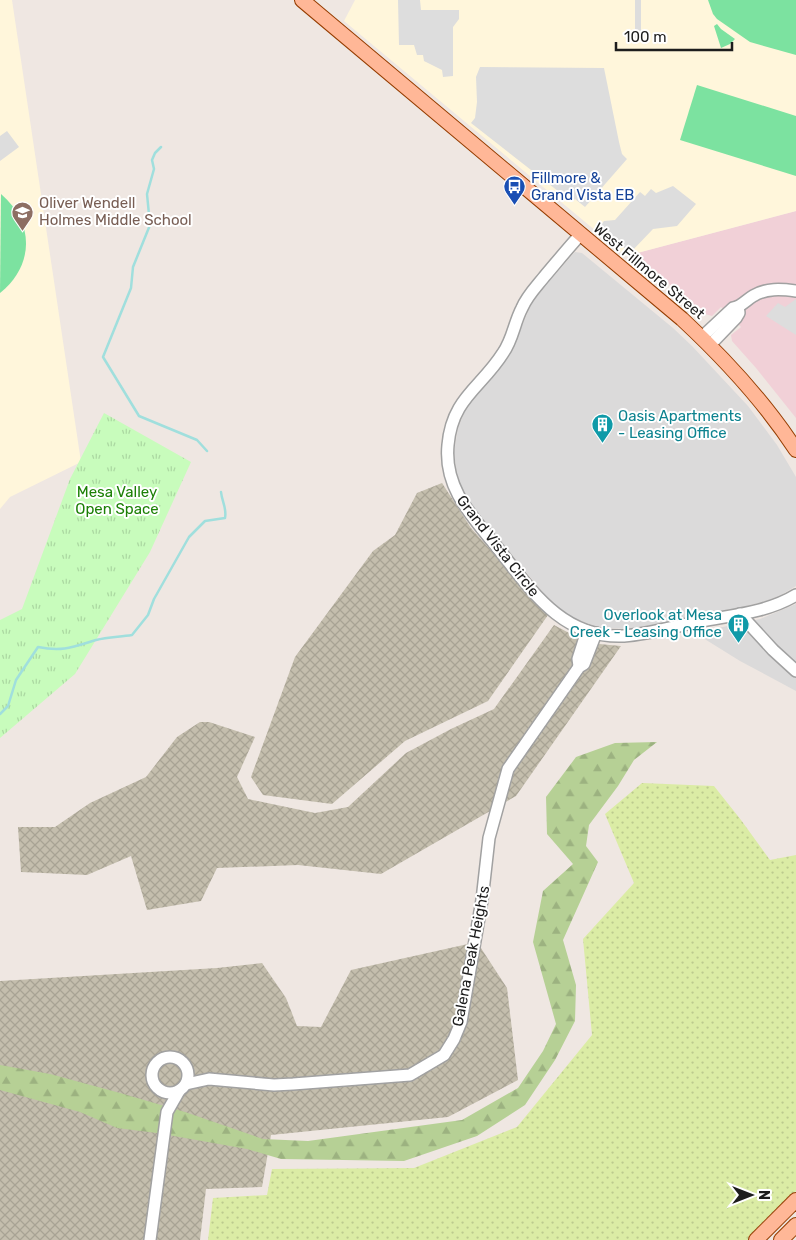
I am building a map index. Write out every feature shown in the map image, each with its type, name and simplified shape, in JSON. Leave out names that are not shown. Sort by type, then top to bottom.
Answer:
[{"type":"main road","name":"West Fillmore Street","points":[[302,0],[706,341],[753,391],[796,450]]},
{"type":"main road","points":[[756,1240],[796,1200]]},
{"type":"main road","points":[[781,1240],[796,1225]]},
{"type":"street","name":"Grand Vista Circle","points":[[580,234],[528,297],[516,320],[513,334],[503,353],[492,369],[463,400],[449,434],[447,457],[450,478],[455,490],[472,517],[547,607],[570,624],[591,632],[616,636],[638,634],[765,609],[796,595]]},
{"type":"street","points":[[706,341],[736,318],[739,313],[738,307],[754,295],[776,289],[796,291]]},
{"type":"street","points":[[740,614],[773,650],[794,665]]},
{"type":"street","name":"Galena Peak Heights","points":[[209,1079],[256,1084],[293,1084],[410,1075],[444,1055],[454,1039],[461,1022],[482,900],[489,838],[508,769],[579,667],[584,664],[591,632]]},
{"type":"street","points":[[151,1237],[167,1112],[188,1077],[183,1062],[175,1058],[161,1060],[154,1067],[152,1075],[167,1112]]},
{"type":"street","points":[[187,1070],[209,1079]]},
{"type":"street","points":[[159,1089],[171,1093],[209,1079]]},
{"type":"shaded area","name":"Oliver Wendell Holmes Middle School","points":[[0,0],[12,0],[81,462],[10,497],[0,509]]},
{"type":"shaded area","points":[[355,0],[796,0],[796,211],[626,256],[344,21]]},
{"type":"shaded area","points":[[398,0],[420,0],[421,10],[459,10],[459,19],[453,27],[453,76],[443,77],[442,70],[424,61],[423,55],[417,55],[414,45],[399,45]]},
{"type":"shaded area","points":[[635,0],[641,0],[641,39],[635,39]]},
{"type":"shaded area","points":[[480,67],[604,68],[622,154],[627,159],[585,207],[575,199],[572,202],[471,123],[475,118],[477,102],[476,77]]},
{"type":"shaded area","points":[[7,131],[19,147],[0,161],[0,136]]},
{"type":"shaded area","points":[[673,186],[696,204],[677,226],[653,229],[630,253],[600,226],[604,221],[615,220],[640,192],[645,196],[651,189],[656,193]]},
{"type":"shaded area","points":[[796,211],[796,418],[732,341],[731,335],[741,327],[721,307],[712,316],[705,314],[633,254]]},
{"type":"shaded area","points":[[575,252],[582,253],[692,346],[748,406],[777,445],[796,477],[796,586],[766,601],[742,607],[637,628],[598,627],[572,618],[549,600],[465,498],[457,477],[454,452],[458,428],[467,406],[508,358],[534,298]]},
{"type":"shaded area","points":[[796,299],[796,335],[766,316],[778,303],[785,307]]},
{"type":"shaded area","points":[[442,483],[471,528],[548,615],[488,701],[405,741],[332,804],[263,795],[251,777],[295,657],[373,551],[395,535],[417,493]]},
{"type":"shaded area","points":[[796,604],[796,691],[740,661],[695,633],[760,619]]},
{"type":"shaded area","points":[[554,625],[588,643],[621,646],[516,796],[381,874],[298,865],[217,868],[201,901],[147,910],[131,856],[87,875],[21,872],[18,827],[55,827],[90,803],[146,777],[177,737],[200,722],[209,722],[255,737],[237,777],[248,799],[315,813],[348,807],[406,753],[494,709]]},
{"type":"shaded area","points":[[477,942],[507,988],[518,1080],[448,1117],[271,1135],[262,1187],[206,1189],[200,1240],[0,1240],[0,981],[217,968],[262,963],[286,998],[297,1026],[321,1027],[351,970]]},
{"type":"green space","points":[[708,0],[796,0],[796,55],[750,42],[717,19]]},
{"type":"green space","points":[[717,24],[735,39],[730,44],[721,48],[714,26]]},
{"type":"green space","points":[[697,85],[796,116],[796,176],[680,140]]},
{"type":"green space","points":[[1,194],[20,217],[26,244],[20,270],[0,293]]},
{"type":"green space","name":"Mesa Valley Open Space","points":[[104,413],[191,462],[150,552],[75,674],[0,738],[0,620],[22,609],[70,479]]},
{"type":"green space","points":[[657,742],[634,760],[618,786],[589,825],[586,846],[598,862],[563,940],[576,985],[575,1021],[555,1060],[525,1105],[477,1136],[404,1161],[281,1159],[247,1149],[117,1128],[80,1112],[0,1090],[0,1065],[50,1074],[120,1093],[185,1112],[263,1139],[308,1141],[462,1120],[518,1088],[543,1051],[556,1024],[533,942],[543,891],[573,864],[547,834],[546,797],[576,757],[615,743]]},
{"type":"green space","points":[[642,783],[714,786],[770,860],[796,855],[796,1191],[750,1240],[208,1240],[213,1198],[267,1195],[272,1169],[414,1168],[517,1127],[592,1035],[583,939],[634,883],[605,814]]},
{"type":"waterway","points":[[161,147],[155,153],[152,160],[154,169],[147,194],[150,225],[133,267],[131,288],[103,357],[139,416],[197,440],[207,451]]},
{"type":"waterway","points":[[0,714],[8,706],[16,680],[38,647],[61,649],[100,639],[132,635],[148,615],[154,599],[189,537],[205,521],[225,518],[221,492]]},
{"type":"place","name":"Fillmore & Grand Vista EB","points":[[515,206]]},
{"type":"place","name":"Oliver Wendell Holmes Middle School","points":[[23,231]]},
{"type":"place","name":"Oasis Apartments - Leasing Office","points":[[602,444]]},
{"type":"place","name":"Overlook at Mesa Creek - Leasing Office","points":[[738,643]]}]
